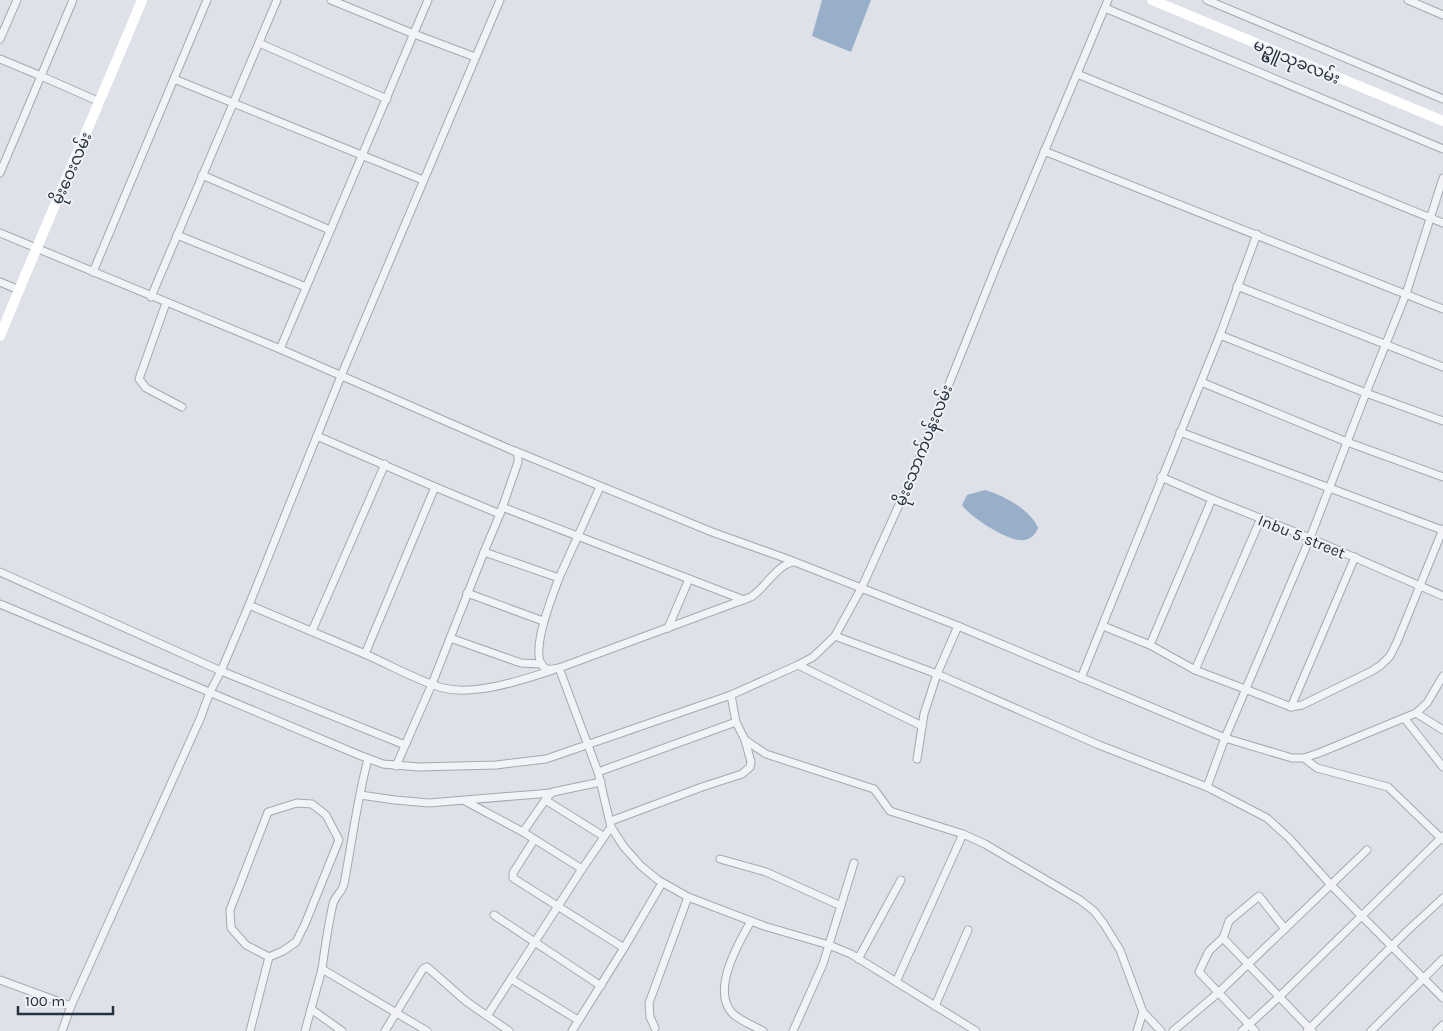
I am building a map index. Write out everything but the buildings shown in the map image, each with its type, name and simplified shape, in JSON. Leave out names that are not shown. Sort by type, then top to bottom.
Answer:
[{"type":"street","points":[[0,39],[16,0]]},
{"type":"street","points":[[0,173],[73,0]]},
{"type":"street","name":"မိုးဝေးလမ်း","points":[[0,336],[2,324],[19,290],[35,248],[100,102],[142,0]]},
{"type":"street","points":[[93,272],[207,0]]},
{"type":"street","points":[[151,297],[277,0]]},
{"type":"street","points":[[331,0],[475,57]]},
{"type":"street","points":[[280,349],[428,0]]},
{"type":"street","points":[[62,1031],[71,1006],[221,671],[341,376],[500,0]]},
{"type":"street","name":"မိုးသောက်ပန်းလမ်း","points":[[0,604],[368,759],[396,766],[456,767],[522,763],[546,759],[731,695],[813,657],[836,636],[862,587],[912,476],[1000,257],[1108,0]]},
{"type":"street","name":"မဥ္ဇူသုခလမ်း","points":[[1152,0],[1443,121]]},
{"type":"street","points":[[1207,0],[1443,100]]},
{"type":"street","points":[[1408,0],[1443,15]]},
{"type":"street","points":[[1105,8],[1443,149]]},
{"type":"street","points":[[259,43],[386,99]]},
{"type":"street","points":[[0,59],[100,102]]},
{"type":"street","points":[[1077,74],[1443,223]]},
{"type":"street","points":[[174,79],[424,180]]},
{"type":"street","points":[[1044,151],[1443,309]]},
{"type":"street","points":[[202,176],[330,230]]},
{"type":"street","points":[[1208,787],[1225,738],[1310,538],[1406,294],[1443,178]]},
{"type":"street","points":[[0,233],[280,349],[600,487],[712,532],[862,587],[1225,738],[1274,754],[1292,758],[1304,758],[1405,719],[1416,713],[1427,703],[1443,676]]},
{"type":"street","points":[[177,234],[306,287]]},
{"type":"street","points":[[1081,678],[1220,335],[1256,234]]},
{"type":"street","points":[[0,282],[19,290]]},
{"type":"street","points":[[1238,286],[1443,367]]},
{"type":"street","points":[[166,303],[139,379],[146,388],[182,407]]},
{"type":"street","points":[[1220,335],[1366,393],[1443,421]]},
{"type":"street","points":[[1201,382],[1347,442],[1443,477]]},
{"type":"street","points":[[1102,626],[1150,645],[1195,670],[1291,707],[1312,701],[1381,665],[1390,656],[1443,530],[1180,432]]},
{"type":"street","points":[[317,436],[435,487],[577,536],[744,600]]},
{"type":"street","points":[[396,766],[432,684],[501,510],[518,462],[518,454],[514,451]]},
{"type":"street","points":[[312,631],[385,464]]},
{"type":"street","name":"Inbu 5 street","points":[[1161,477],[1310,538],[1443,596]]},
{"type":"street","points":[[365,654],[435,487]]},
{"type":"street","points":[[559,668],[547,669],[542,664],[538,650],[543,621],[559,578],[600,487]]},
{"type":"street","points":[[1150,645],[1212,499]]},
{"type":"street","points":[[1195,670],[1261,518]]},
{"type":"street","points":[[484,552],[559,578]]},
{"type":"street","points":[[1291,707],[1355,557]]},
{"type":"street","points":[[249,605],[432,684],[452,689],[480,688],[508,683],[559,668],[751,598],[761,591],[784,566],[789,562],[795,562]]},
{"type":"street","points":[[0,572],[221,671],[405,745]]},
{"type":"street","points":[[668,628],[690,579]]},
{"type":"street","points":[[467,593],[543,621]]},
{"type":"street","points":[[917,759],[924,714],[937,674],[958,626]]},
{"type":"street","points":[[836,636],[937,674],[1099,746],[1208,787],[1267,818],[1278,826],[1331,885],[1443,998]]},
{"type":"street","points":[[450,638],[521,663],[542,664]]},
{"type":"street","points":[[798,665],[922,726]]},
{"type":"street","points":[[559,668],[598,772],[611,824],[624,847],[641,866],[662,883],[688,897],[751,921],[829,945],[858,959],[976,1031]]},
{"type":"street","points":[[487,1016],[611,824],[746,772],[750,767],[751,762],[745,740],[736,722],[731,695]]},
{"type":"street","points":[[1416,713],[1443,730]]},
{"type":"street","points":[[1405,719],[1443,767]]},
{"type":"street","points":[[598,772],[736,722]]},
{"type":"street","points":[[745,740],[766,754],[874,789],[890,811],[963,834],[985,844],[1080,900],[1094,911],[1120,950],[1143,1012],[1161,1031]]},
{"type":"street","points":[[1242,1031],[1442,838],[1388,788],[1317,768],[1304,758]]},
{"type":"street","points":[[305,1031],[322,969],[333,903],[344,886],[368,759]]},
{"type":"street","points":[[360,795],[429,803],[549,795],[601,782]]},
{"type":"street","points":[[549,795],[548,802],[603,836]]},
{"type":"street","points":[[523,832],[549,795]]},
{"type":"street","points":[[465,801],[523,832],[582,869]]},
{"type":"street","points":[[297,803],[312,804],[326,815],[340,840],[296,942],[283,951],[269,957],[246,945],[231,928],[230,910],[268,812],[297,803]]},
{"type":"street","points":[[896,982],[963,834]]},
{"type":"street","points":[[534,840],[513,873],[513,878],[624,948]]},
{"type":"street","points":[[1173,1031],[1218,993],[1367,850]]},
{"type":"street","points":[[720,859],[766,872],[841,906]]},
{"type":"street","points":[[793,1031],[823,964],[854,863]]},
{"type":"street","points":[[858,959],[901,880]]},
{"type":"street","points":[[572,1031],[662,883]]},
{"type":"street","points":[[1254,1031],[1198,972],[1209,951],[1223,938],[1229,921],[1259,896],[1285,929]]},
{"type":"street","points":[[655,1028],[650,1016],[650,1003],[688,897]]},
{"type":"street","points":[[1223,938],[1310,1030],[1392,946],[1443,898]]},
{"type":"street","points":[[494,915],[601,986]]},
{"type":"street","points":[[751,921],[731,958],[726,975],[725,994],[727,1004],[734,1015],[763,1031]]},
{"type":"street","points":[[936,1006],[968,930]]},
{"type":"street","points":[[250,1031],[269,957]]},
{"type":"street","points":[[1371,1031],[1443,959]]},
{"type":"street","points":[[385,1031],[423,969],[427,967],[467,1002],[509,1031]]},
{"type":"street","points":[[322,969],[428,1031]]},
{"type":"street","points":[[511,979],[578,1020]]},
{"type":"street","points":[[0,980],[71,1006]]},
{"type":"street","points":[[311,1009],[342,1031]]},
{"type":"street","points":[[1137,1031],[1143,1012]]},
{"type":"street","points":[[1437,1031],[1443,1026]]},
{"type":"water","points":[[822,0],[871,0],[851,52],[812,36]]},
{"type":"water","points":[[985,490],[1008,499],[1023,509],[1038,528],[1033,536],[1029,539],[1019,540],[1005,536],[966,510],[962,505],[967,495]]}]
